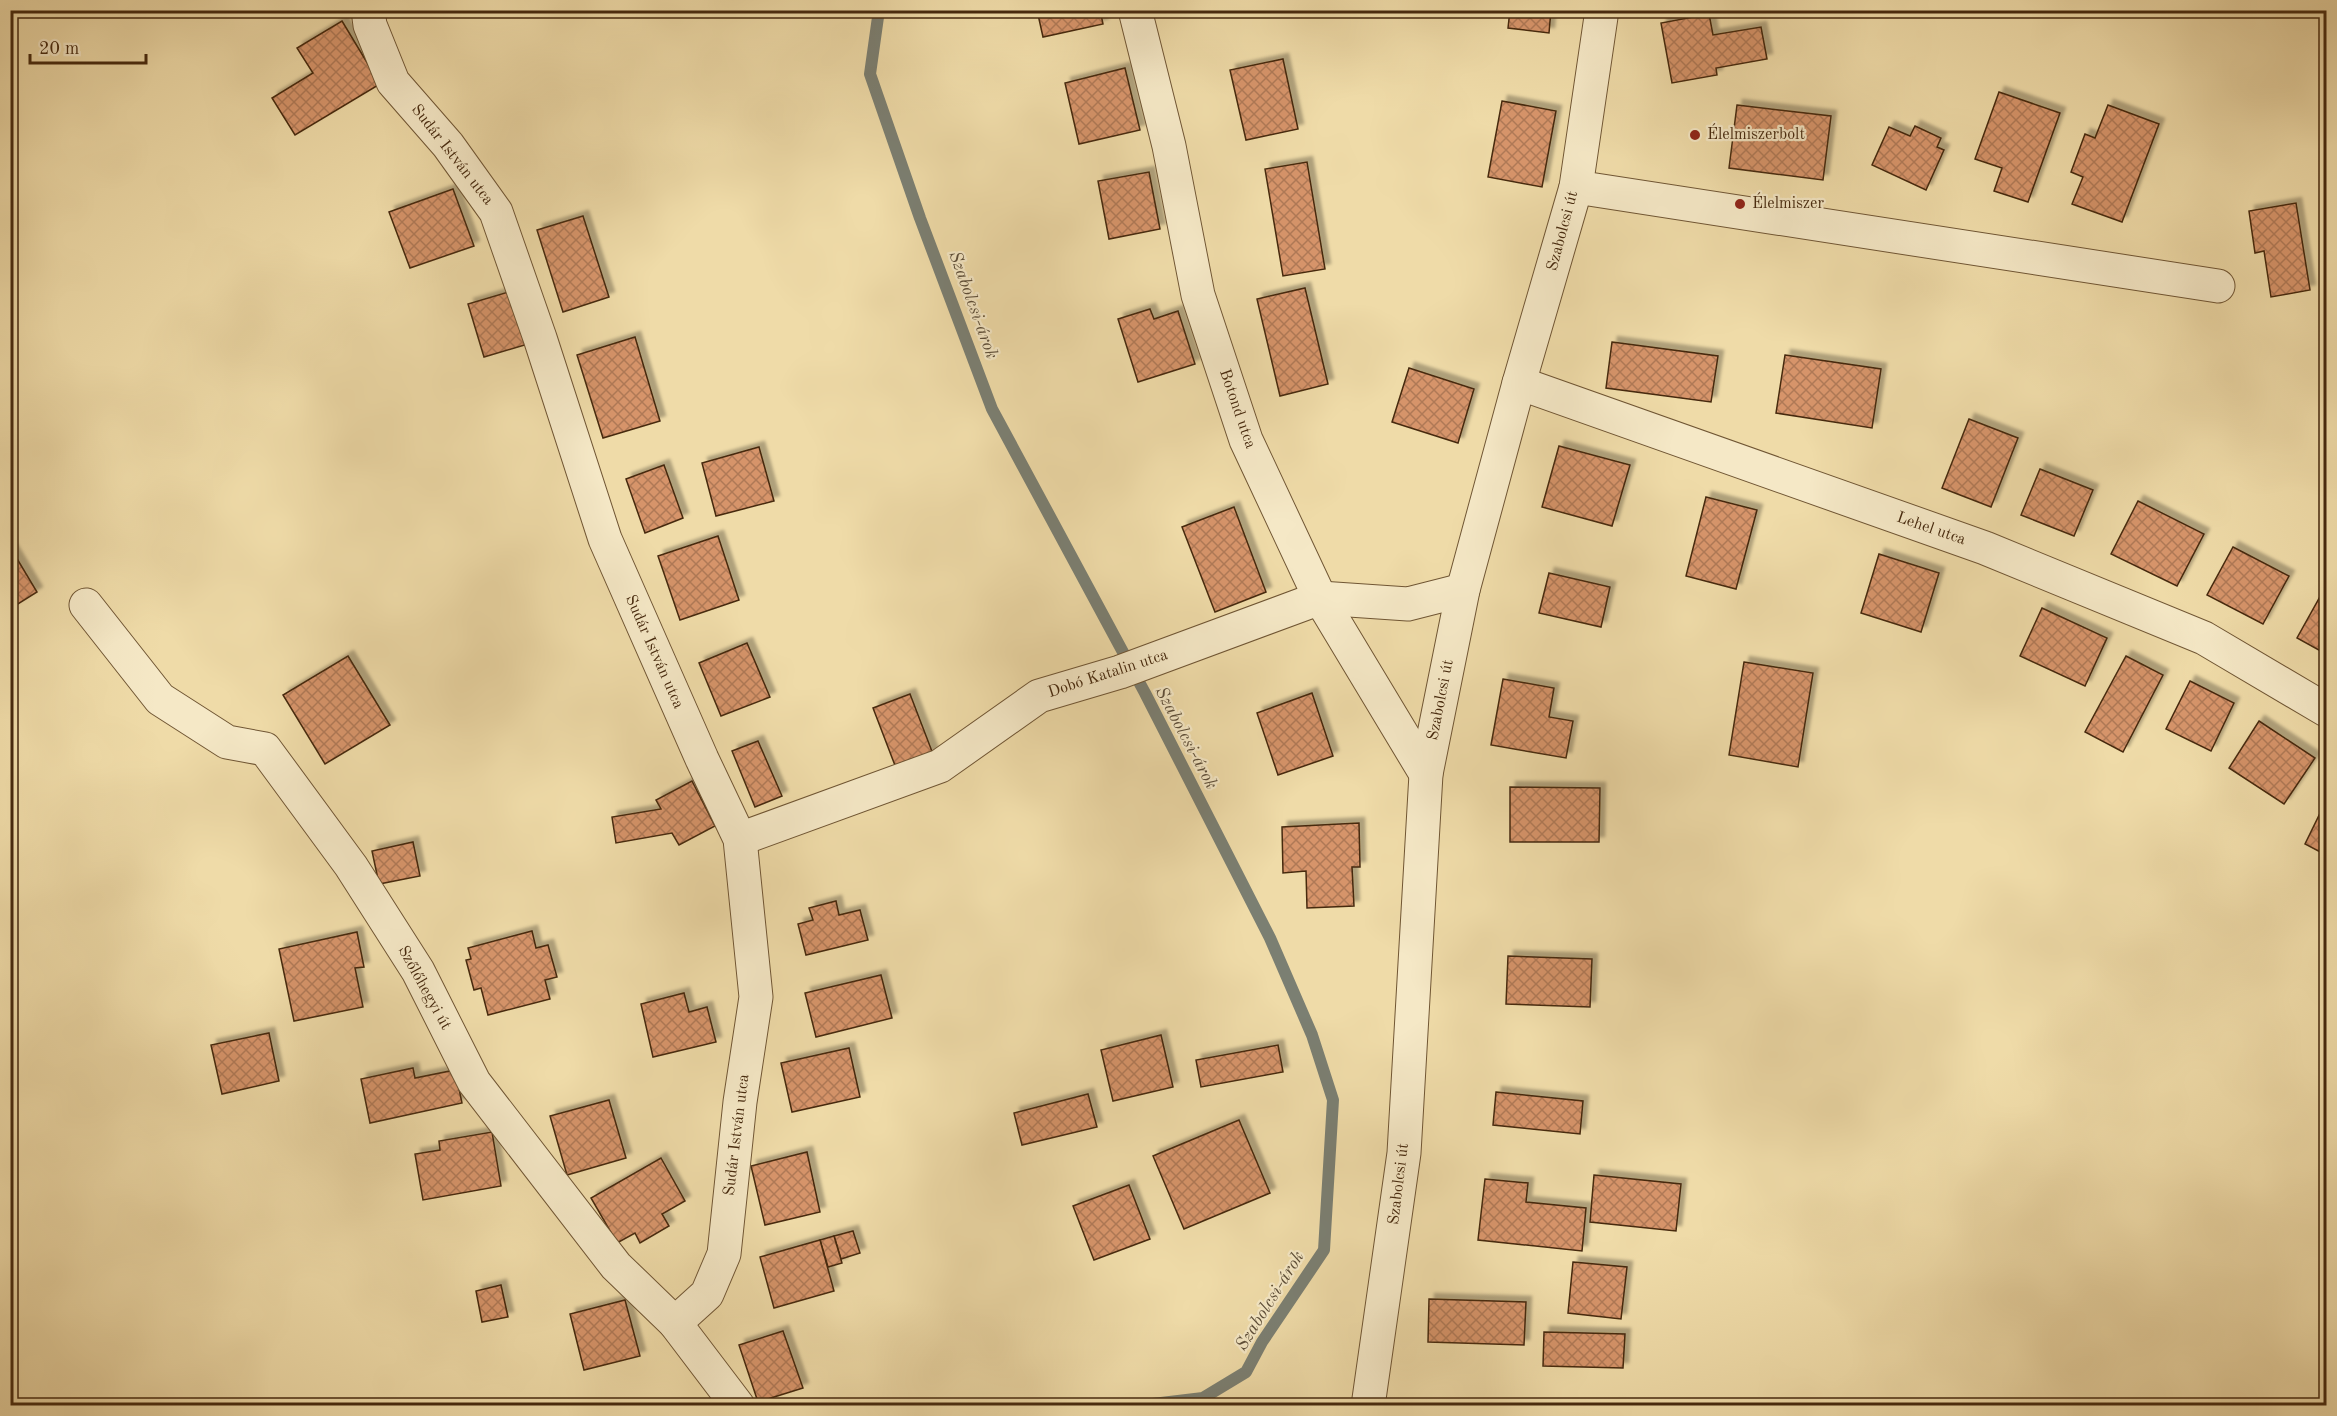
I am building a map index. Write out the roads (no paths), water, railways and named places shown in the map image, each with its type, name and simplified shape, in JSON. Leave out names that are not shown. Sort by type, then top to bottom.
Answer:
[{"type":"street","name":"Sudár István utca","points":[[368,10],[369,25],[393,82],[448,145],[496,212],[540,338],[605,539],[702,759],[740,839],[756,997],[740,1102],[724,1254],[706,1294],[675,1323]]},
{"type":"street","name":"Botond utca","points":[[1135,10],[1169,146],[1198,295],[1246,440],[1320,598],[1426,774]]},
{"type":"street","name":"Szabolcsi út","points":[[1368,1406],[1404,1153],[1426,774],[1463,590],[1519,383],[1576,187],[1602,10]]},
{"type":"street","points":[[1576,187],[2218,286]]},
{"type":"street","name":"Lehel utca","points":[[1519,383],[1985,548],[2204,638],[2326,710]]},
{"type":"street","points":[[1320,598],[1408,604],[1463,590]]},
{"type":"street","name":"Dobó Katalin utca","points":[[740,839],[940,766],[1039,696],[1131,668],[1320,598]]},
{"type":"street","name":"Szőlőhegyi út","points":[[86,605],[160,699],[227,742],[264,749],[351,866],[418,971],[474,1082],[616,1266],[675,1323],[738,1406]]},
{"type":"waterway","name":"Szabolcsi-árok","points":[[879,10],[870,74],[920,218],[992,409],[1145,693],[1270,938],[1312,1035],[1333,1100],[1324,1250],[1262,1342],[1246,1372],[1203,1398],[1136,1406]]},
{"type":"place","name":"Élelmiszerbolt","points":[[1695,135]]},
{"type":"place","name":"Élelmiszer","points":[[1740,204]]}]
